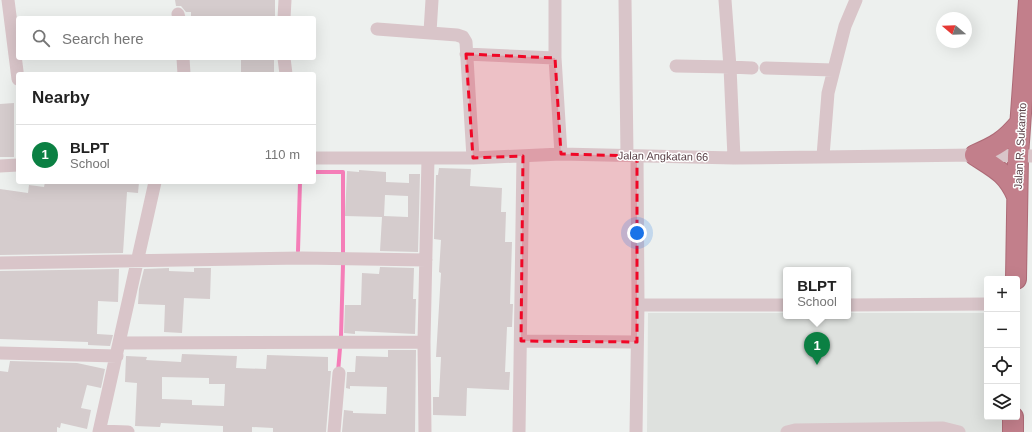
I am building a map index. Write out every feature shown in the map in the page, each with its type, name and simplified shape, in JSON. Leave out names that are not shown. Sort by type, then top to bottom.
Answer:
[{"type":"highway","name":"Jalan R. Sukamto","points":[[1016,276],[1022,199],[1020,123],[1029,0]]},
{"type":"highway","points":[[1024,74],[1028,97],[1032,104]]},
{"type":"highway","points":[[975,155],[998,146],[1020,123]]},
{"type":"highway","points":[[975,155],[1003,173],[1022,199]]},
{"type":"highway","points":[[1013,420],[1013,432]]},
{"type":"street","points":[[8,0],[17,72]]},
{"type":"street","points":[[284,16],[285,0]]},
{"type":"street","points":[[430,32],[432,0]]},
{"type":"street","points":[[555,0],[555,58],[562,154]]},
{"type":"street","points":[[625,0],[638,305],[636,432]]},
{"type":"street","points":[[725,0],[734,158]]},
{"type":"street","points":[[822,156],[828,93],[833,70],[845,26],[856,0]]},
{"type":"street","points":[[377,29],[430,32],[463,37],[466,42],[473,158]]},
{"type":"street","points":[[466,54],[555,58]]},
{"type":"street","points":[[183,60],[184,72]]},
{"type":"street","points":[[284,60],[286,72]]},
{"type":"street","points":[[676,66],[752,68]]},
{"type":"street","points":[[766,68],[833,70]]},
{"type":"street","name":"Jalan Angkatan 66","points":[[316,158],[473,158],[562,154],[734,158],[822,156],[1021,156]]},
{"type":"street","points":[[519,432],[523,156]]},
{"type":"street","points":[[425,432],[424,342],[428,158]]},
{"type":"street","points":[[0,166],[16,165]]},
{"type":"street","points":[[128,432],[100,431],[155,184]]},
{"type":"street","points":[[0,263],[298,258],[426,260]]},
{"type":"street","points":[[851,305],[984,304]]},
{"type":"street","points":[[638,305],[783,305]]},
{"type":"street","points":[[521,341],[637,342]]},
{"type":"street","points":[[0,353],[424,342]]},
{"type":"street","points":[[334,432],[340,373]]},
{"type":"street","points":[[787,432],[795,430],[943,428],[959,432]]},
{"type":"highlighted area","points":[[466,54],[555,58],[561,154],[637,156],[637,342],[521,341],[523,156],[473,158]]},
{"type":"shaded area","points":[[648,313],[783,313],[783,319],[851,319],[851,313],[984,313],[984,420],[1014,420],[1014,432],[647,432]]},
{"type":"building","points":[[175,0],[275,0],[275,16],[191,16],[191,12],[186,12],[181,6],[176,6]]},
{"type":"building","points":[[241,60],[274,60],[274,72],[241,72]]},
{"type":"building","points":[[14,103],[14,157],[0,157],[0,104]]},
{"type":"building","points":[[439,168],[471,169],[470,186],[502,188],[501,212],[506,212],[505,242],[512,242],[510,304],[513,304],[512,327],[507,327],[505,372],[510,372],[509,390],[467,388],[466,416],[433,415],[433,397],[439,397],[441,357],[436,357],[441,273],[439,272],[441,240],[434,239],[436,175],[438,175]]},
{"type":"building","points":[[359,170],[386,172],[386,182],[409,183],[409,174],[420,174],[418,252],[380,251],[382,217],[345,216],[347,171],[359,172]],"holes":[[[385,195],[408,196],[408,217],[384,216]]]},
{"type":"building","points":[[45,184],[139,184],[138,193],[127,192],[123,253],[0,255],[0,189],[28,193],[29,185],[44,187]]},
{"type":"building","points":[[380,267],[414,268],[413,299],[416,299],[415,334],[355,331],[355,334],[344,333],[345,305],[361,305],[362,273],[379,274]]},
{"type":"building","points":[[169,268],[169,271],[194,272],[194,268],[211,268],[210,299],[184,298],[182,333],[164,332],[165,305],[138,304],[139,289],[144,269]]},
{"type":"building","points":[[119,269],[118,302],[98,301],[97,334],[113,335],[110,346],[88,345],[88,342],[0,339],[0,271]]},
{"type":"building","points":[[388,350],[416,350],[415,432],[342,432],[344,410],[353,411],[353,413],[386,414],[387,387],[350,386],[350,389],[346,388],[347,372],[355,372],[356,356],[388,357]]},
{"type":"building","points":[[182,354],[237,356],[236,368],[266,369],[267,355],[328,357],[328,371],[331,371],[326,432],[273,432],[273,428],[252,427],[252,432],[223,432],[223,426],[161,423],[160,427],[135,426],[137,383],[125,382],[126,356],[147,357],[146,360],[181,362]],"holes":[[[162,377],[209,378],[209,384],[225,384],[224,406],[192,405],[192,400],[162,399]]]},
{"type":"building","points":[[10,361],[77,363],[105,369],[101,388],[87,385],[81,408],[91,410],[87,429],[61,423],[60,428],[57,427],[57,432],[0,432],[0,371],[8,372]]},
{"type":"waterway","points":[[316,172],[343,172],[343,255]]},
{"type":"waterway","points":[[298,251],[300,184]]},
{"type":"waterway","points":[[338,372],[341,336],[343,265]]},
{"type":"place","name":"BLPT","points":[[817,365]]}]
